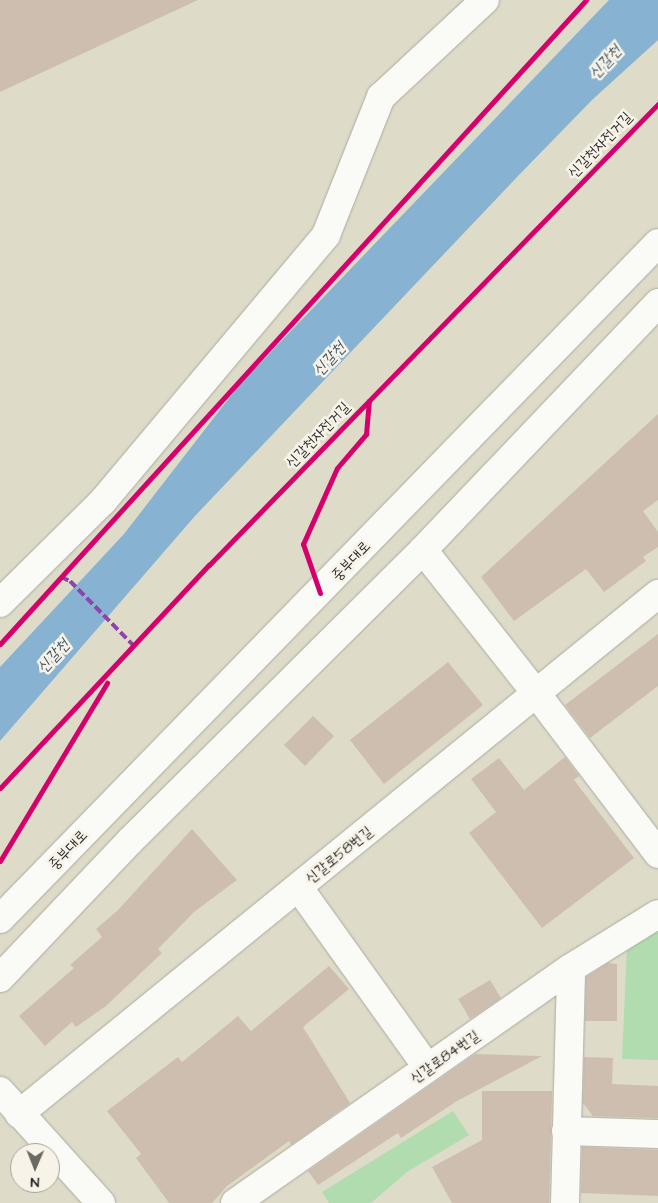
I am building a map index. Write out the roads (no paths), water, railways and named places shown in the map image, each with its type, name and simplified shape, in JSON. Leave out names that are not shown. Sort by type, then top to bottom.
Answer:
[{"type":"street","points":[[0,603],[104,501],[326,235],[381,97],[485,0]]},
{"type":"street","name":"중부대로","points":[[0,919],[658,243]]},
{"type":"street","points":[[0,978],[130,841],[423,550],[658,303]]},
{"type":"street","points":[[423,550],[536,693],[658,854]]},
{"type":"street","name":"신갈로58번길","points":[[19,1114],[658,594]]},
{"type":"street","points":[[299,888],[428,1068]]},
{"type":"street","name":"신갈로84번길","points":[[235,1203],[571,968],[658,914]]},
{"type":"street","points":[[564,1203],[571,968]]},
{"type":"street","points":[[0,1091],[101,1203]]},
{"type":"street","points":[[566,1131],[658,1134]]},
{"type":"water","name":"신갈천","points":[[609,0],[658,0],[658,40],[592,100],[519,175],[195,516],[0,741],[0,667],[124,534],[240,384]]}]
